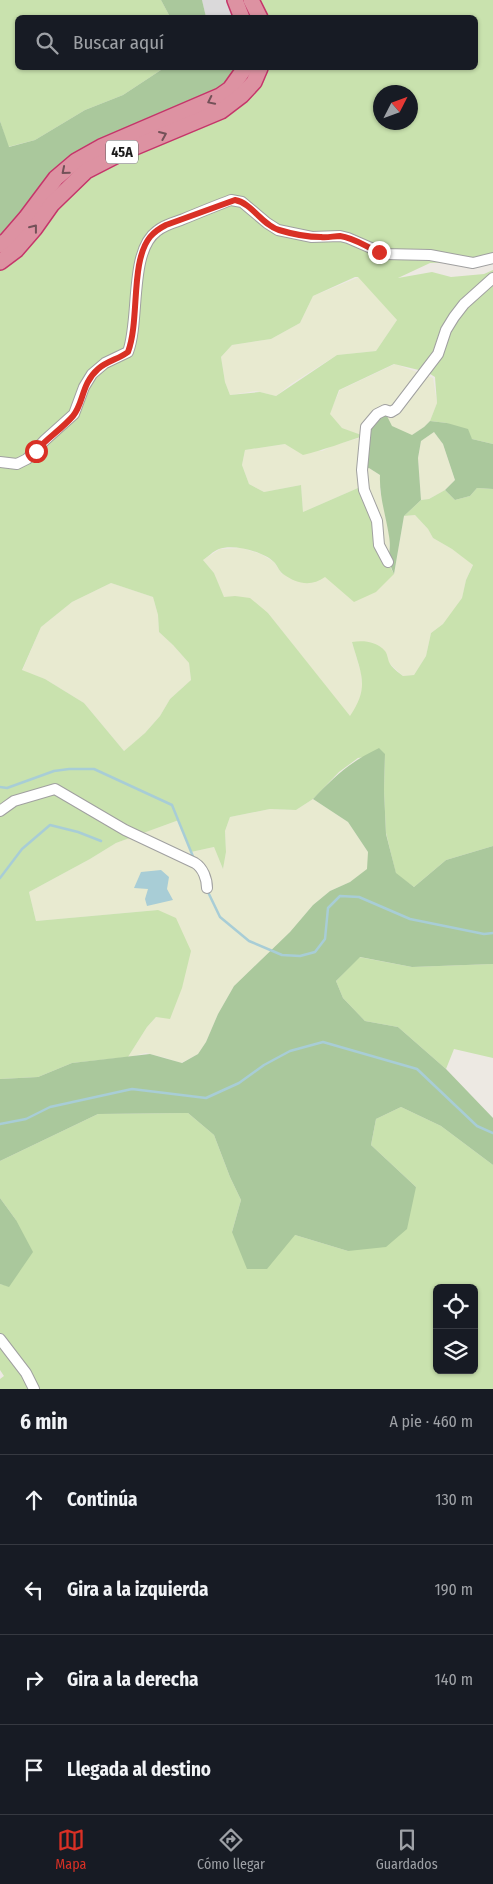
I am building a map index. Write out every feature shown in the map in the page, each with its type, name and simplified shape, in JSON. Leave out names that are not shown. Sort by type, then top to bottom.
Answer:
[{"type":"highway","points":[[235,0],[241,15]]},
{"type":"highway","points":[[251,0],[258,15]]},
{"type":"highway","name":"45A","points":[[0,245],[7,240],[26,218],[56,178],[76,161],[101,147],[220,96],[230,89],[244,70]]},
{"type":"highway","name":"45A","points":[[0,262],[16,250],[52,204],[86,171],[123,152],[221,111],[242,95],[254,82],[259,70]]},
{"type":"street","points":[[0,462],[17,464],[27,459],[74,414],[84,387],[92,374],[105,363],[128,352],[133,337],[139,266],[145,245],[156,231],[166,225],[235,200],[242,202],[267,224],[278,230],[312,237],[340,236],[385,254],[430,256],[474,263],[493,258]]},
{"type":"street","points":[[388,562],[379,545],[377,522],[364,490],[362,470],[366,427],[377,414],[386,410],[391,412],[396,409],[438,354],[446,330],[454,317],[464,304],[493,278]]},
{"type":"street","points":[[0,811],[14,801],[55,789],[125,830],[197,864],[207,882],[207,888]]},
{"type":"street","points":[[0,1340],[26,1373],[34,1389]]},
{"type":"shaded area","points":[[202,0],[235,0],[241,15],[206,15]]},
{"type":"green space","points":[[0,0],[161,0],[169,15],[15,15],[15,70],[161,70],[123,95],[85,110],[35,140],[8,147],[0,121]]},
{"type":"green space","points":[[161,0],[202,0],[206,15],[169,15]]},
{"type":"green space","points":[[235,0],[493,0],[493,256],[480,267],[451,262],[430,263],[398,278],[432,272],[451,277],[484,274],[493,270],[493,444],[472,439],[447,423],[430,421],[437,403],[435,377],[427,372],[394,364],[339,390],[330,414],[342,428],[364,436],[303,455],[285,444],[245,450],[242,465],[249,484],[264,492],[301,485],[303,512],[358,488],[369,501],[378,545],[394,574],[376,592],[354,602],[325,577],[309,583],[299,582],[283,574],[269,558],[248,550],[232,547],[219,549],[203,560],[214,573],[224,597],[250,598],[268,613],[350,716],[360,697],[362,688],[361,672],[352,642],[365,641],[378,645],[386,652],[390,664],[403,676],[414,675],[426,656],[431,633],[443,624],[462,598],[466,580],[473,565],[452,549],[433,538],[428,529],[415,515],[404,516],[421,500],[429,499],[445,490],[455,500],[470,496],[477,488],[493,489],[493,846],[446,860],[414,887],[396,874],[386,833],[385,754],[358,758],[339,772],[313,799],[296,810],[270,809],[230,817],[225,831],[226,852],[223,869],[214,847],[191,852],[179,820],[116,843],[29,892],[36,921],[158,910],[176,918],[191,951],[182,988],[170,1019],[156,1017],[147,1027],[128,1057],[72,1063],[38,1077],[0,1079],[0,245],[56,178],[242,70],[478,70],[478,15],[241,15]],"holes":[[[358,277],[397,320],[376,351],[337,355],[276,396],[260,392],[230,395],[225,382],[221,357],[232,345],[271,339],[300,323],[313,296]],[[111,583],[153,597],[158,615],[159,632],[189,663],[191,680],[170,699],[160,716],[145,733],[124,751],[84,703],[45,679],[22,670],[41,627],[72,602]]]},
{"type":"green space","points":[[161,70],[244,70],[238,79],[76,161],[0,245],[0,121],[9,147],[35,140],[85,110],[123,95]]},
{"type":"green space","points":[[359,277],[397,320],[376,351],[337,355],[291,384],[276,396],[256,391],[230,395],[225,382],[221,357],[232,345],[271,339],[300,323],[313,296]]},
{"type":"green space","points":[[395,364],[433,378],[437,403],[430,421],[412,435],[362,436],[342,428],[329,414],[340,390]]},
{"type":"green space","points":[[385,412],[392,426],[412,435],[430,421],[447,423],[468,429],[472,439],[493,444],[493,489],[477,488],[470,496],[455,500],[445,490],[455,480],[443,444],[434,432],[421,441],[418,458],[421,500],[404,516],[394,574],[389,558],[390,542],[380,475],[369,468],[362,470],[366,427]]},
{"type":"green space","points":[[434,432],[443,444],[455,480],[445,490],[429,499],[421,500],[418,458],[421,441]]},
{"type":"green space","points":[[363,437],[362,470],[369,468],[380,475],[380,490],[390,538],[388,562],[369,501],[358,488],[303,512],[301,485],[264,492],[249,484],[242,465],[245,450],[285,444],[322,451],[334,445]]},
{"type":"green space","points":[[415,515],[428,529],[433,538],[473,564],[466,580],[462,598],[443,624],[431,633],[426,656],[414,675],[403,676],[389,663],[352,642],[361,673],[363,691],[359,703],[350,717],[268,613],[235,596],[224,598],[214,573],[203,560],[220,549],[242,548],[261,554],[274,562],[282,574],[325,577],[394,574],[404,516]]},
{"type":"green space","points":[[111,583],[153,597],[158,615],[159,632],[189,663],[191,680],[170,699],[160,716],[145,733],[124,751],[84,703],[45,679],[22,671],[41,627],[72,602]]},
{"type":"green space","points":[[379,748],[385,754],[386,834],[396,873],[414,887],[446,860],[493,846],[493,964],[412,967],[360,957],[336,981],[343,998],[365,1021],[398,1027],[446,1069],[493,1118],[493,1165],[441,1126],[401,1107],[376,1119],[371,1145],[416,1187],[407,1229],[386,1247],[348,1251],[295,1235],[267,1269],[247,1269],[232,1232],[241,1200],[214,1135],[188,1113],[98,1114],[0,1161],[0,1079],[38,1077],[72,1063],[150,1054],[182,1063],[198,1054],[234,986],[290,932],[313,905],[330,891],[350,882],[367,869],[368,852],[348,822],[313,799],[343,770]]},
{"type":"green space","points":[[313,799],[348,822],[368,852],[368,869],[350,882],[330,891],[313,905],[290,932],[234,986],[198,1054],[181,1063],[146,1053],[128,1057],[147,1027],[156,1017],[158,910],[36,921],[29,892],[116,843],[179,820],[191,852],[214,847],[223,869],[226,852],[225,831],[230,817],[270,809],[296,810]]},
{"type":"green space","points":[[359,957],[412,967],[493,964],[493,1058],[454,1049],[446,1069],[398,1027],[365,1021],[343,998],[336,981]]},
{"type":"green space","points":[[401,1107],[441,1126],[493,1165],[493,1389],[37,1389],[0,1338],[0,1284],[9,1286],[16,1220],[0,1198],[0,1161],[98,1114],[188,1113],[214,1135],[241,1200],[232,1232],[295,1235],[348,1251],[416,1187],[371,1145],[376,1119]]},
{"type":"green space","points":[[0,1198],[16,1220],[33,1252],[9,1287],[0,1284]]},
{"type":"green space","points":[[0,1341],[36,1389],[0,1389],[0,1379],[4,1376],[0,1370]]},
{"type":"water","points":[[161,870],[169,877],[167,889],[173,900],[147,906],[145,899],[148,889],[134,888],[141,872]]},
{"type":"waterway","points":[[0,787],[7,788],[54,771],[94,769],[172,805],[194,859]]},
{"type":"waterway","points":[[0,878],[22,849],[50,825],[78,832],[101,841]]},
{"type":"waterway","points":[[208,892],[220,917],[249,941],[282,955],[300,956],[315,952],[325,939],[328,908],[340,896],[359,897],[410,919],[484,934],[493,933]]},
{"type":"waterway","points":[[0,1124],[26,1119],[50,1107],[132,1089],[206,1098],[239,1083],[264,1065],[290,1051],[323,1042],[417,1069],[477,1126],[493,1133]]},
{"type":"route","points":[[36,451],[45,440],[72,417],[84,387],[92,374],[105,363],[127,354],[133,337],[139,266],[145,245],[156,231],[166,225],[231,200],[238,200],[267,224],[278,230],[312,237],[340,236],[362,243],[379,252]]}]
